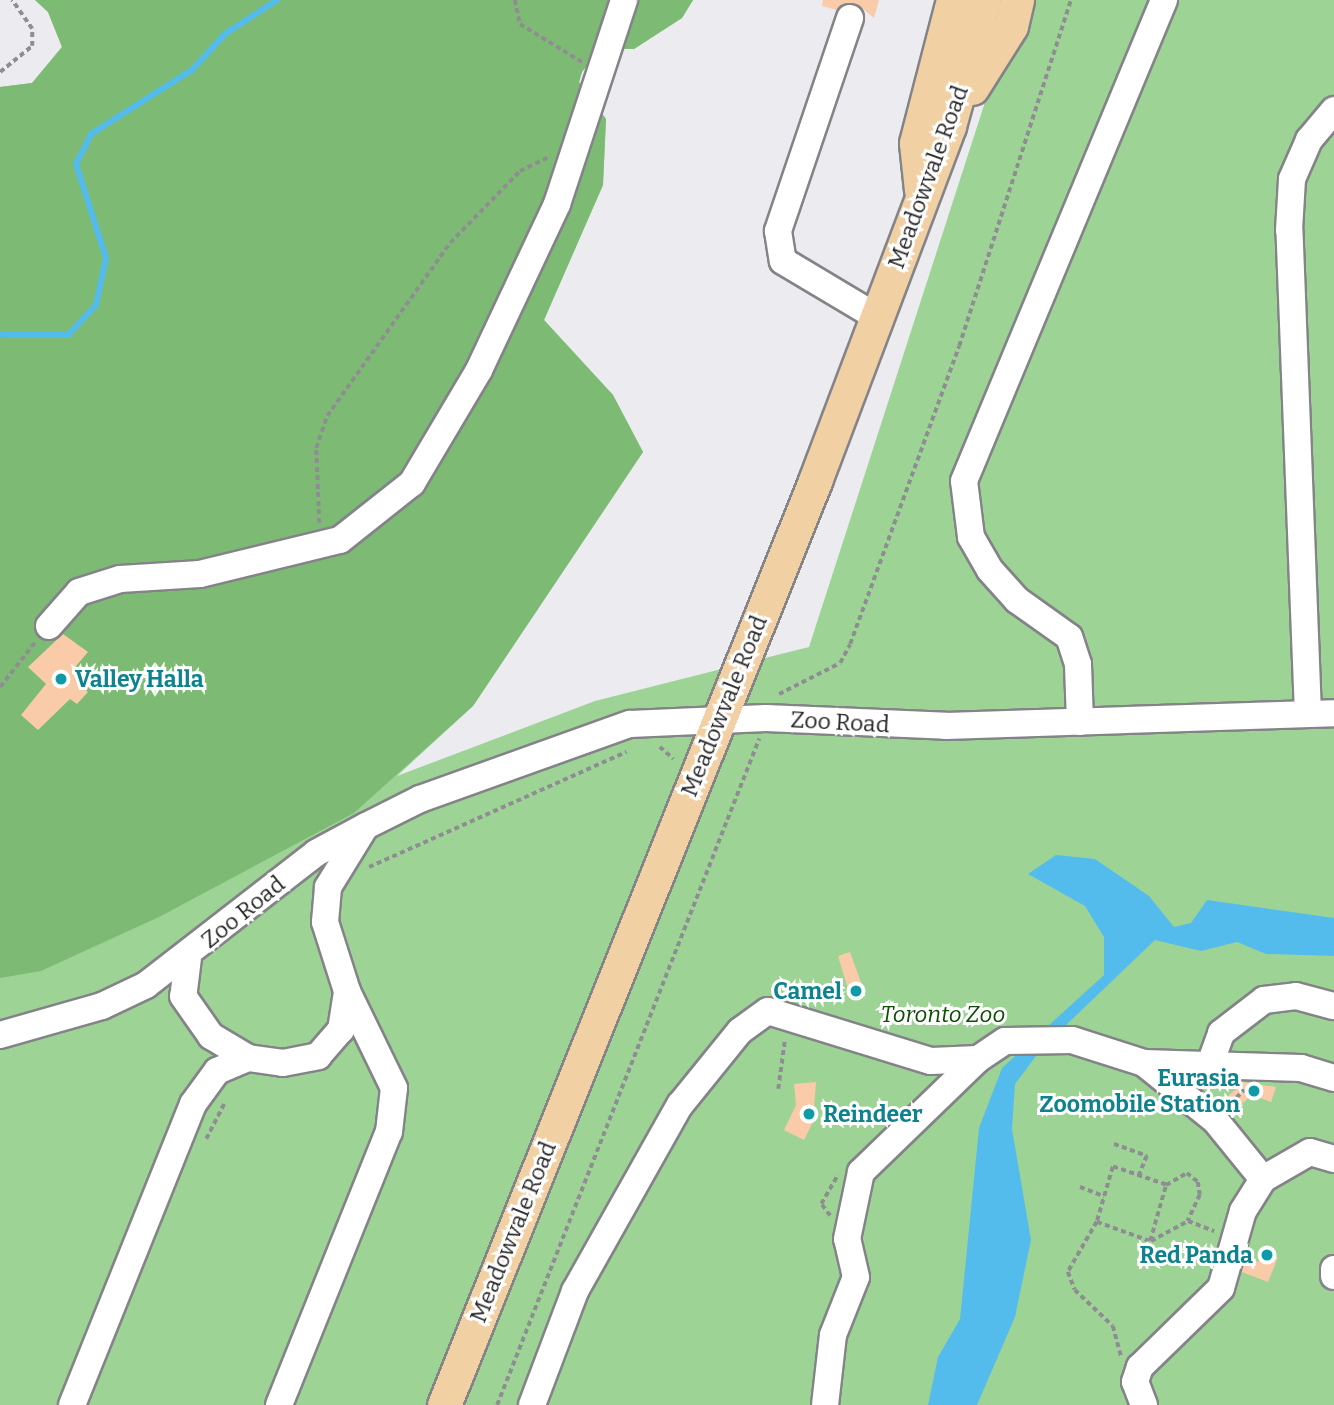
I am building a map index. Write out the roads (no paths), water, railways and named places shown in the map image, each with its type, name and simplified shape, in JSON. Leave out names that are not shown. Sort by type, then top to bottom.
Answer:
[{"type":"main road","points":[[922,200],[916,143],[953,0]]},
{"type":"main road","name":"Meadowvale Road","points":[[444,1405],[720,719],[922,200],[949,126],[984,0]]},
{"type":"main road","points":[[949,126],[1011,26],[1017,0]]},
{"type":"street","points":[[49,626],[79,592],[120,579],[200,574],[327,544],[412,483],[479,370],[557,204],[624,0]]},
{"type":"street","points":[[1080,722],[1069,637],[1017,600],[985,563],[966,517],[964,481],[1164,0]]},
{"type":"street","points":[[850,18],[778,231],[783,261],[877,317]]},
{"type":"street","points":[[1308,715],[1289,230],[1292,179],[1309,140],[1334,110]]},
{"type":"street","name":"Zoo Road","points":[[366,826],[328,887],[325,922],[347,991],[341,1030],[318,1056],[283,1063],[248,1058],[195,1019],[183,996],[188,958],[316,852],[366,826],[605,730],[655,720],[720,719],[946,726],[1334,713]]},
{"type":"street","points":[[0,1035],[102,1006],[188,958]]},
{"type":"street","points":[[279,1405],[389,1132],[394,1088],[347,991]]},
{"type":"street","points":[[1210,1064],[1221,1033],[1264,1000],[1296,996],[1334,1006]]},
{"type":"street","points":[[532,1405],[575,1291],[680,1105],[740,1031],[768,1011],[931,1061],[978,1059]]},
{"type":"street","points":[[825,1405],[833,1335],[856,1277],[847,1239],[861,1172],[978,1059],[1005,1041],[1072,1041],[1144,1063],[1263,1066],[1334,1078]]},
{"type":"street","points":[[72,1405],[193,1104],[217,1071],[248,1058]]},
{"type":"street","points":[[1144,1063],[1215,1120],[1263,1179]]},
{"type":"street","points":[[1140,1394],[1140,1367],[1221,1287],[1236,1238],[1263,1179],[1310,1152],[1334,1159]]},
{"type":"street","points":[[1334,1269],[1334,1276]]},
{"type":"water","points":[[1056,855],[1095,859],[1149,896],[1174,927],[1191,923],[1207,900],[1334,918],[1334,956],[1266,954],[1237,942],[1201,951],[1155,940],[1042,1048],[1015,1084],[1012,1129],[1031,1240],[1015,1317],[977,1405],[928,1405],[938,1357],[960,1319],[979,1128],[1002,1068],[1104,975],[1104,937],[1085,906],[1028,874]]},
{"type":"waterway","points":[[0,334],[68,335],[96,305],[106,258],[76,164],[91,134],[192,70],[225,34],[277,0]]},
{"type":"place","name":"Valley Halla","points":[[61,679]]},
{"type":"place","name":"Camel","points":[[856,991]]},
{"type":"place","name":"Eurasia Zoomobile Station","points":[[1254,1091]]},
{"type":"place","name":"Reindeer","points":[[809,1114]]},
{"type":"place","name":"Red Panda","points":[[1267,1255]]},
{"type":"park label","name":"Toronto Zoo","points":[[943,1014]]}]
